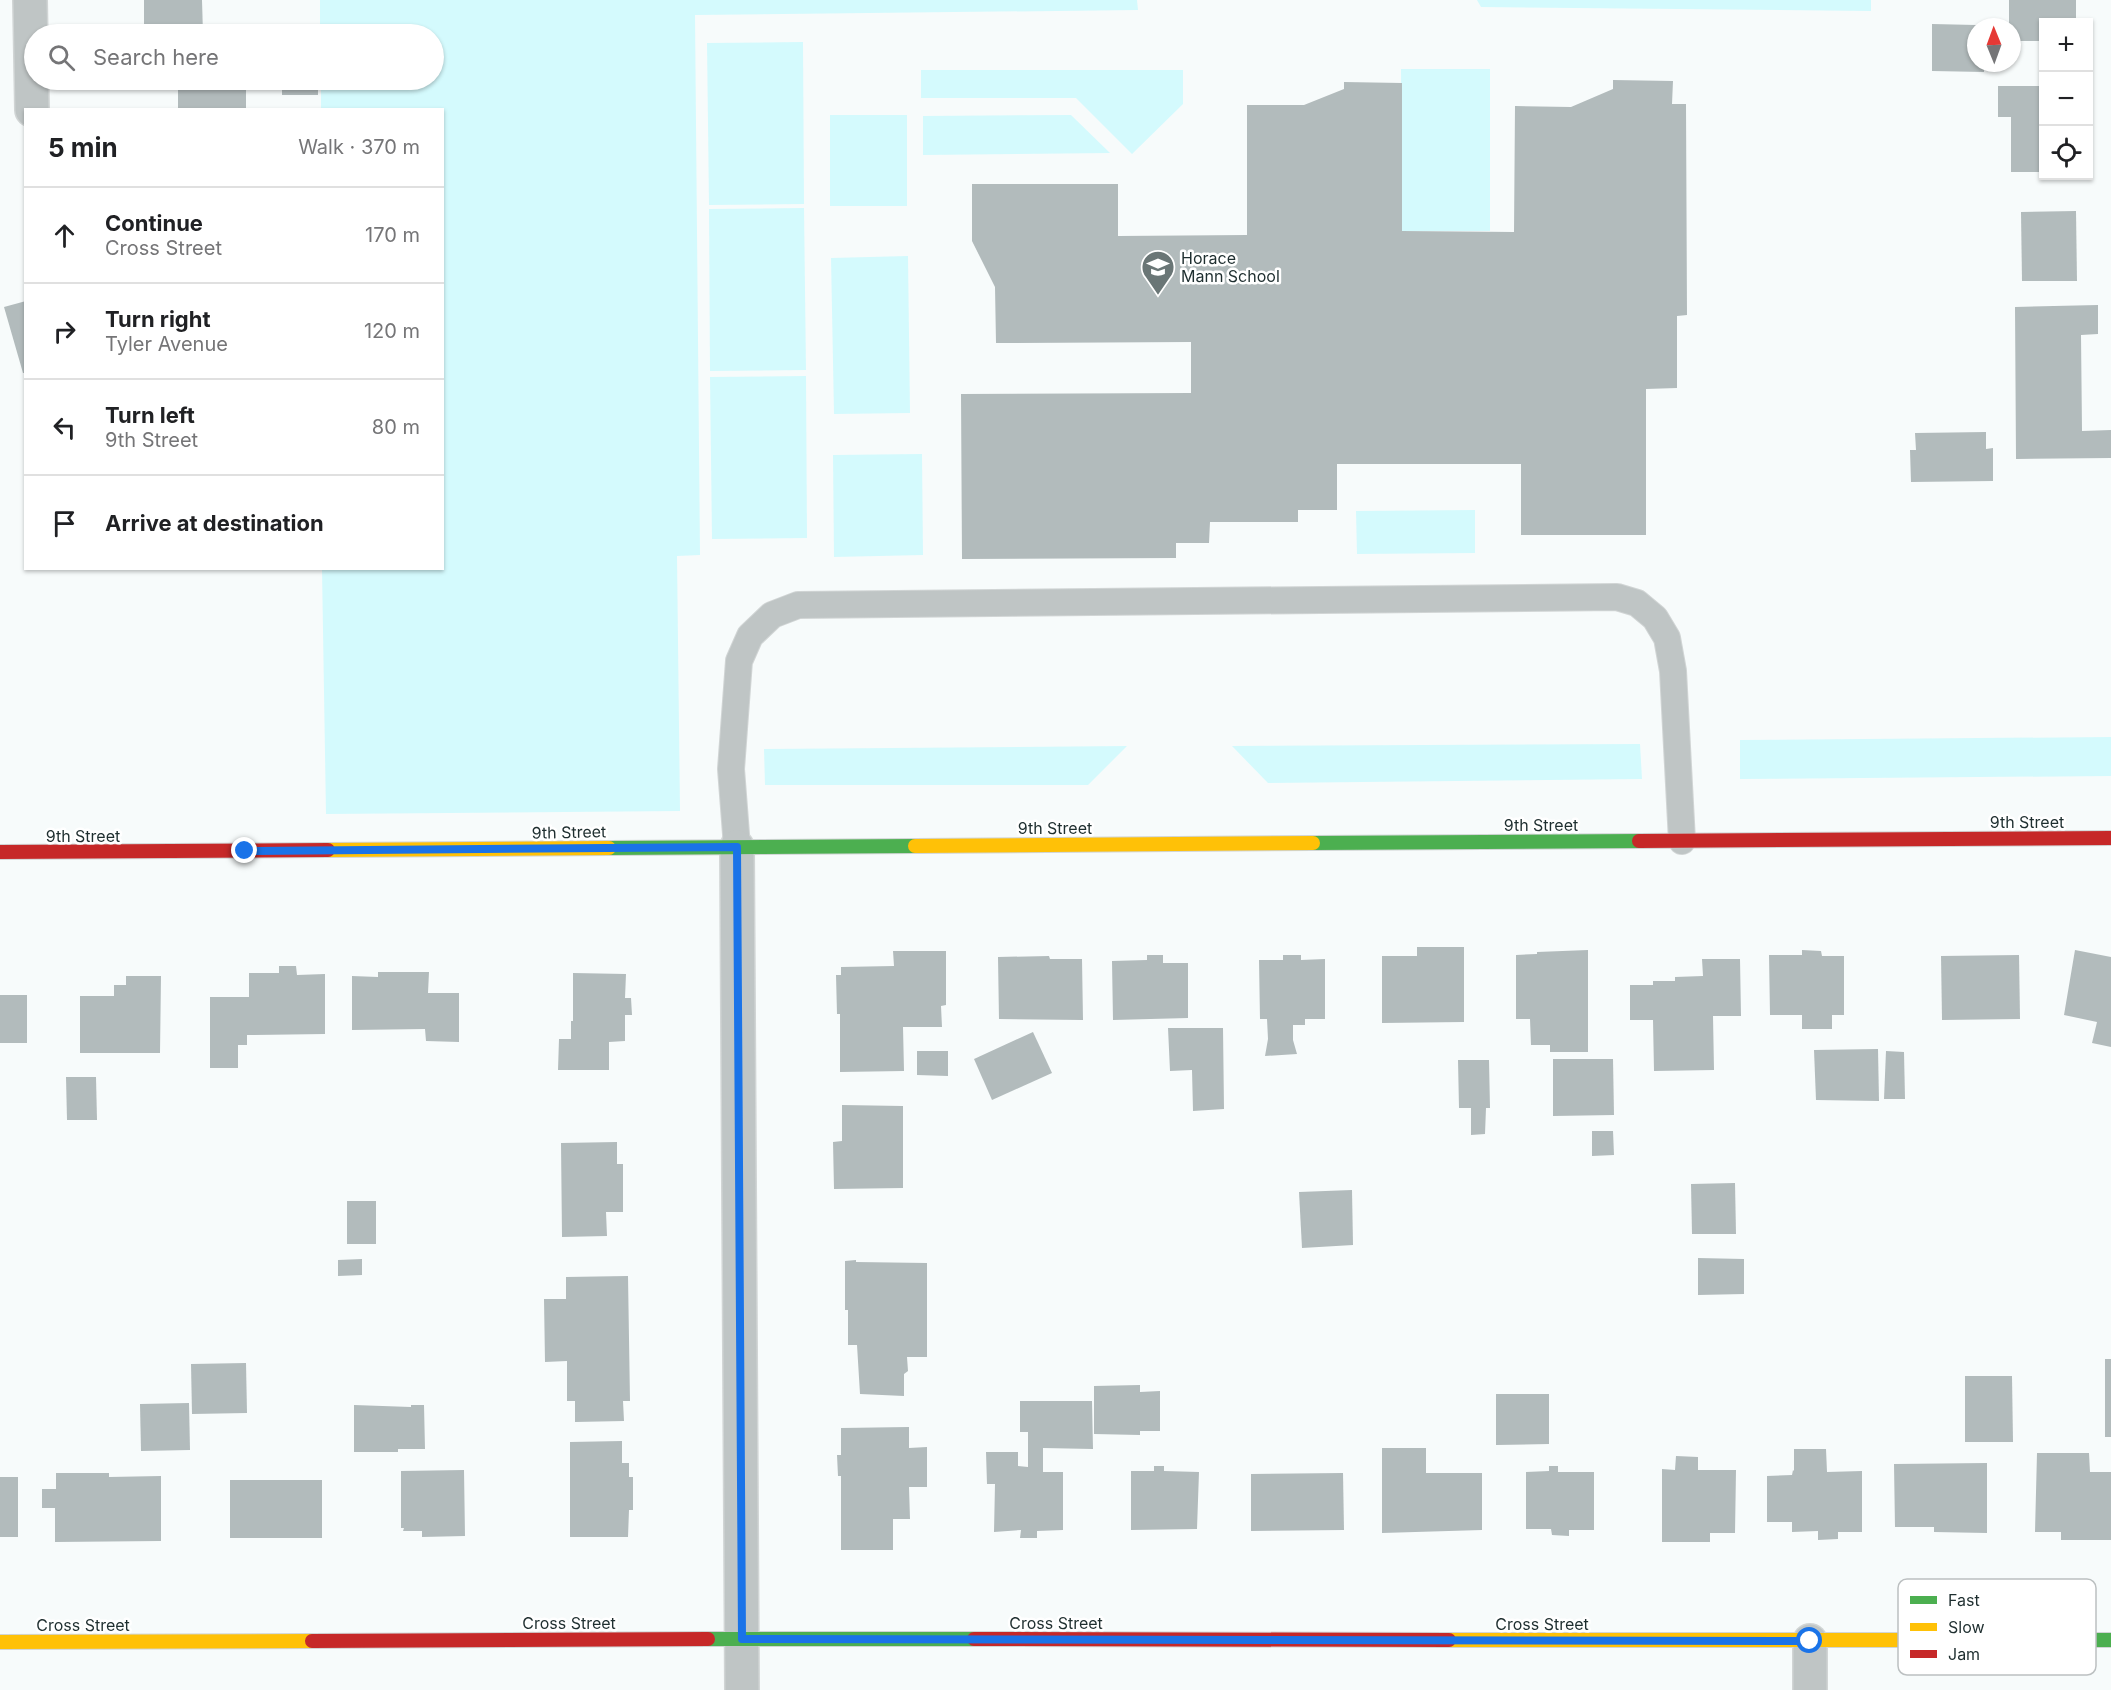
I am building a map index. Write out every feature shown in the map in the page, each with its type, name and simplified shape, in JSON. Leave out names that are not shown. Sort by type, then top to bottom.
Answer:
[{"type":"street","points":[[30,0],[30,24]]},
{"type":"street","points":[[32,90],[32,108]]},
{"type":"street","name":"9th Street","points":[[0,852],[2111,838]]},
{"type":"street","points":[[737,847],[741,1690]]},
{"type":"street","name":"Cross Street","points":[[0,1642],[742,1639],[1898,1641]]},
{"type":"street","name":"Cross Street","points":[[2096,1640],[2111,1640]]},
{"type":"street","points":[[1810,1641],[1810,1690]]},
{"type":"lane","points":[[737,847],[731,770],[739,661],[750,636],[772,615],[798,605],[1617,597],[1638,603],[1655,618],[1667,638],[1675,691],[1682,841]]},
{"type":"shaded area","points":[[320,0],[1137,0],[1138,10],[695,15],[700,555],[677,556],[680,811],[326,814],[322,570],[444,570],[444,108],[321,108],[321,90],[444,90],[444,24],[320,24]]},
{"type":"shaded area","points":[[1477,0],[1871,0],[1871,11],[1481,7]]},
{"type":"shaded area","points":[[803,42],[804,204],[709,205],[707,43]]},
{"type":"shaded area","points":[[1401,69],[1490,69],[1490,231],[1402,231]]},
{"type":"shaded area","points":[[921,70],[1183,70],[1183,104],[1132,154],[1076,98],[921,98]]},
{"type":"shaded area","points":[[830,115],[907,115],[907,206],[830,206]]},
{"type":"shaded area","points":[[1071,115],[1110,153],[923,155],[923,116]]},
{"type":"shaded area","points":[[804,208],[806,370],[710,371],[709,209]]},
{"type":"shaded area","points":[[908,256],[910,413],[834,414],[831,258]]},
{"type":"shaded area","points":[[806,376],[807,538],[712,539],[710,377]]},
{"type":"shaded area","points":[[922,454],[923,555],[834,557],[833,455]]},
{"type":"shaded area","points":[[1475,510],[1475,553],[1357,554],[1356,511]]},
{"type":"shaded area","points":[[2111,737],[2111,776],[1740,779],[1740,740]]},
{"type":"shaded area","points":[[1640,744],[1642,779],[1268,783],[1232,746]]},
{"type":"shaded area","points":[[1127,746],[1088,785],[765,785],[764,749]]},
{"type":"building","points":[[144,0],[202,0],[203,24],[144,24]]},
{"type":"building","points":[[2009,0],[2076,0],[2076,18],[2039,18],[2039,41],[2021,41],[2021,18],[2009,18]]},
{"type":"building","points":[[1932,24],[1967,25],[1967,72],[1932,71]]},
{"type":"building","name":"Horace Mann School","points":[[1613,80],[1673,81],[1672,104],[1686,104],[1687,315],[1677,316],[1677,388],[1646,389],[1646,535],[1521,535],[1521,464],[1337,464],[1337,510],[1298,510],[1298,522],[1210,522],[1209,543],[1176,543],[1176,558],[962,559],[961,394],[1191,393],[1191,342],[996,343],[995,287],[972,241],[972,184],[1118,184],[1118,236],[1247,235],[1247,105],[1304,105],[1344,89],[1344,82],[1402,83],[1402,231],[1514,232],[1515,106],[1571,107],[1613,89]]},
{"type":"building","points":[[1998,86],[2039,86],[2039,172],[2011,172],[2011,117],[1998,117]]},
{"type":"building","points":[[178,90],[246,90],[246,108],[178,108]]},
{"type":"building","points":[[282,90],[318,90],[318,95],[282,95]]},
{"type":"building","points":[[2076,211],[2077,281],[2022,281],[2021,212]]},
{"type":"building","points":[[24,302],[24,373],[23,373],[4,307]]},
{"type":"building","points":[[2098,305],[2098,334],[2081,335],[2082,431],[2111,430],[2111,458],[2016,459],[2015,307]]},
{"type":"building","points":[[1986,432],[1986,449],[1993,448],[1993,481],[1911,482],[1910,450],[1916,450],[1915,433]]},
{"type":"building","points":[[1417,947],[1464,947],[1464,1022],[1382,1023],[1382,956],[1417,956]]},
{"type":"building","points":[[1588,950],[1588,1052],[1550,1052],[1550,1045],[1531,1045],[1530,1019],[1516,1019],[1516,955]]},
{"type":"building","points":[[1802,950],[1821,951],[1822,956],[1844,956],[1844,1015],[1832,1015],[1832,1029],[1802,1029],[1802,1015],[1770,1015],[1769,955],[1802,955]]},
{"type":"building","points":[[2075,950],[2111,957],[2111,1047],[2092,1043],[2097,1022],[2064,1015]]},
{"type":"building","points":[[893,951],[946,951],[946,1005],[941,1006],[942,1027],[903,1027],[904,1071],[840,1072],[840,1014],[837,1014],[836,975],[841,975],[841,967],[894,966]]},
{"type":"building","points":[[1147,955],[1163,955],[1163,963],[1188,963],[1188,1018],[1113,1020],[1112,961],[1147,960]]},
{"type":"building","points":[[1283,955],[1301,955],[1301,960],[1325,959],[1325,1019],[1305,1019],[1305,1025],[1293,1025],[1293,1040],[1297,1054],[1265,1056],[1268,1039],[1267,1019],[1260,1019],[1259,960],[1283,960]]},
{"type":"building","points":[[2019,955],[2020,1019],[1942,1020],[1941,956]]},
{"type":"building","points":[[1049,956],[1050,959],[1082,959],[1083,1020],[999,1019],[998,957]]},
{"type":"building","points":[[1702,959],[1740,959],[1741,1016],[1713,1016],[1714,1070],[1654,1071],[1653,1020],[1630,1020],[1630,985],[1653,985],[1653,981],[1675,981],[1675,977],[1703,976]]},
{"type":"building","points":[[279,966],[296,966],[297,975],[325,974],[325,1034],[247,1035],[247,1045],[238,1045],[238,1068],[210,1068],[210,997],[249,997],[249,973],[279,973]]},
{"type":"building","points":[[378,972],[429,972],[428,993],[459,993],[459,1042],[426,1041],[425,1029],[352,1030],[352,976],[378,977]]},
{"type":"building","points":[[573,973],[626,974],[625,998],[631,998],[632,1015],[625,1015],[625,1041],[609,1042],[609,1070],[558,1070],[559,1039],[571,1039]]},
{"type":"building","points":[[126,976],[161,976],[160,1053],[80,1053],[80,996],[114,996],[114,985],[126,985]]},
{"type":"building","points":[[0,995],[27,995],[27,1043],[0,1043]]},
{"type":"building","points":[[1168,1028],[1223,1028],[1224,1109],[1193,1111],[1192,1070],[1170,1071]]},
{"type":"building","points":[[1033,1032],[1052,1073],[992,1100],[974,1059]]},
{"type":"building","points":[[1878,1049],[1879,1101],[1816,1100],[1814,1050]]},
{"type":"building","points":[[917,1051],[948,1051],[948,1076],[917,1075]]},
{"type":"building","points":[[1886,1051],[1904,1052],[1905,1099],[1884,1099]]},
{"type":"building","points":[[1553,1059],[1613,1059],[1614,1115],[1553,1116]]},
{"type":"building","points":[[1458,1060],[1489,1060],[1490,1108],[1486,1108],[1485,1134],[1471,1135],[1471,1108],[1459,1108]]},
{"type":"building","points":[[66,1077],[96,1077],[97,1120],[67,1120]]},
{"type":"building","points":[[842,1105],[903,1106],[903,1188],[834,1189],[833,1142],[842,1141]]},
{"type":"building","points":[[1592,1131],[1613,1131],[1614,1155],[1592,1156]]},
{"type":"building","points":[[617,1142],[617,1164],[623,1164],[623,1212],[606,1212],[607,1236],[562,1237],[561,1143]]},
{"type":"building","points":[[1735,1183],[1736,1234],[1692,1234],[1691,1184]]},
{"type":"building","points":[[1352,1190],[1353,1245],[1302,1248],[1299,1192]]},
{"type":"building","points":[[347,1201],[376,1201],[376,1244],[347,1244]]},
{"type":"building","points":[[1698,1258],[1744,1259],[1744,1294],[1698,1295]]},
{"type":"building","points":[[362,1259],[362,1275],[338,1276],[338,1260]]},
{"type":"building","points":[[856,1260],[856,1262],[927,1263],[927,1357],[907,1357],[908,1371],[904,1374],[904,1396],[860,1394],[857,1345],[848,1345],[848,1310],[845,1310],[845,1261]]},
{"type":"building","points":[[628,1276],[630,1401],[623,1401],[624,1421],[575,1422],[575,1401],[567,1401],[567,1361],[545,1362],[544,1299],[566,1299],[566,1277]]},
{"type":"building","points":[[2105,1359],[2111,1359],[2111,1437],[2105,1437]]},
{"type":"building","points":[[246,1363],[247,1413],[192,1414],[191,1364]]},
{"type":"building","points":[[1965,1376],[2012,1376],[2013,1442],[1965,1442]]},
{"type":"building","points":[[1140,1385],[1140,1392],[1160,1391],[1160,1431],[1140,1431],[1140,1435],[1094,1434],[1094,1386]]},
{"type":"building","points":[[1496,1394],[1549,1394],[1549,1444],[1496,1445]]},
{"type":"building","points":[[1020,1401],[1092,1401],[1093,1449],[1043,1448],[1043,1472],[1063,1472],[1063,1530],[1037,1531],[1037,1538],[1020,1538],[1021,1530],[994,1532],[995,1484],[987,1484],[986,1452],[1018,1452],[1018,1466],[1028,1467],[1028,1432],[1020,1432]]},
{"type":"building","points":[[189,1403],[190,1450],[141,1451],[140,1404]]},
{"type":"building","points":[[354,1405],[411,1407],[411,1405],[424,1405],[425,1449],[398,1449],[398,1452],[354,1452]]},
{"type":"building","points":[[909,1427],[909,1448],[927,1447],[927,1487],[909,1487],[910,1519],[893,1519],[893,1550],[841,1550],[841,1476],[838,1476],[837,1455],[841,1455],[841,1428]]},
{"type":"building","points":[[622,1441],[622,1463],[629,1463],[629,1477],[633,1477],[633,1510],[629,1510],[628,1537],[570,1537],[570,1442]]},
{"type":"building","points":[[1382,1448],[1426,1448],[1426,1473],[1482,1473],[1482,1530],[1382,1533]]},
{"type":"building","points":[[1794,1449],[1826,1449],[1827,1472],[1862,1471],[1862,1532],[1838,1532],[1838,1539],[1818,1540],[1818,1531],[1792,1532],[1792,1522],[1767,1522],[1767,1476],[1792,1475]]},
{"type":"building","points":[[2037,1453],[2089,1453],[2090,1472],[2111,1472],[2111,1540],[2061,1540],[2061,1532],[2035,1532]]},
{"type":"building","points":[[1676,1456],[1698,1457],[1698,1470],[1736,1470],[1735,1533],[1710,1533],[1710,1542],[1662,1542],[1662,1469],[1675,1470]]},
{"type":"building","points":[[1987,1463],[1987,1533],[1934,1532],[1934,1527],[1895,1527],[1894,1464]]},
{"type":"building","points":[[1154,1466],[1164,1466],[1164,1471],[1199,1472],[1197,1529],[1131,1530],[1131,1471],[1154,1471]]},
{"type":"building","points":[[1549,1466],[1558,1466],[1558,1472],[1594,1472],[1594,1530],[1569,1530],[1569,1536],[1552,1535],[1551,1529],[1526,1529],[1526,1472],[1549,1471]]},
{"type":"building","points":[[464,1470],[465,1536],[422,1537],[422,1531],[403,1531],[404,1528],[401,1528],[401,1471]]},
{"type":"building","points":[[56,1473],[109,1473],[109,1477],[161,1476],[161,1541],[55,1542],[55,1508],[42,1508],[42,1489],[56,1489]]},
{"type":"building","points":[[1343,1473],[1344,1530],[1251,1531],[1251,1474]]},
{"type":"building","points":[[0,1477],[18,1477],[18,1537],[0,1537]]},
{"type":"building","points":[[230,1480],[322,1480],[322,1538],[230,1538]]},
{"type":"traffic: fast","points":[[1313,843],[1639,841]]},
{"type":"traffic: fast","points":[[609,848],[915,846]]},
{"type":"traffic: fast","points":[[708,1639],[974,1639]]},
{"type":"traffic: fast","points":[[2096,1640],[2111,1640]]},
{"type":"traffic: slow","points":[[915,846],[1313,843]]},
{"type":"traffic: slow","points":[[328,850],[609,848]]},
{"type":"traffic: slow","points":[[1449,1640],[1898,1640]]},
{"type":"traffic: slow","points":[[0,1642],[312,1641]]},
{"type":"traffic: jam","points":[[1639,841],[2111,838]]},
{"type":"traffic: jam","points":[[0,852],[328,850]]},
{"type":"traffic: jam","points":[[312,1641],[708,1639]]},
{"type":"traffic: jam","points":[[974,1639],[1449,1640]]},
{"type":"place","name":"Horace Mann School","points":[[1158,296]]},
{"type":"route","points":[[245,851],[737,847],[742,1639],[1810,1641]]}]
